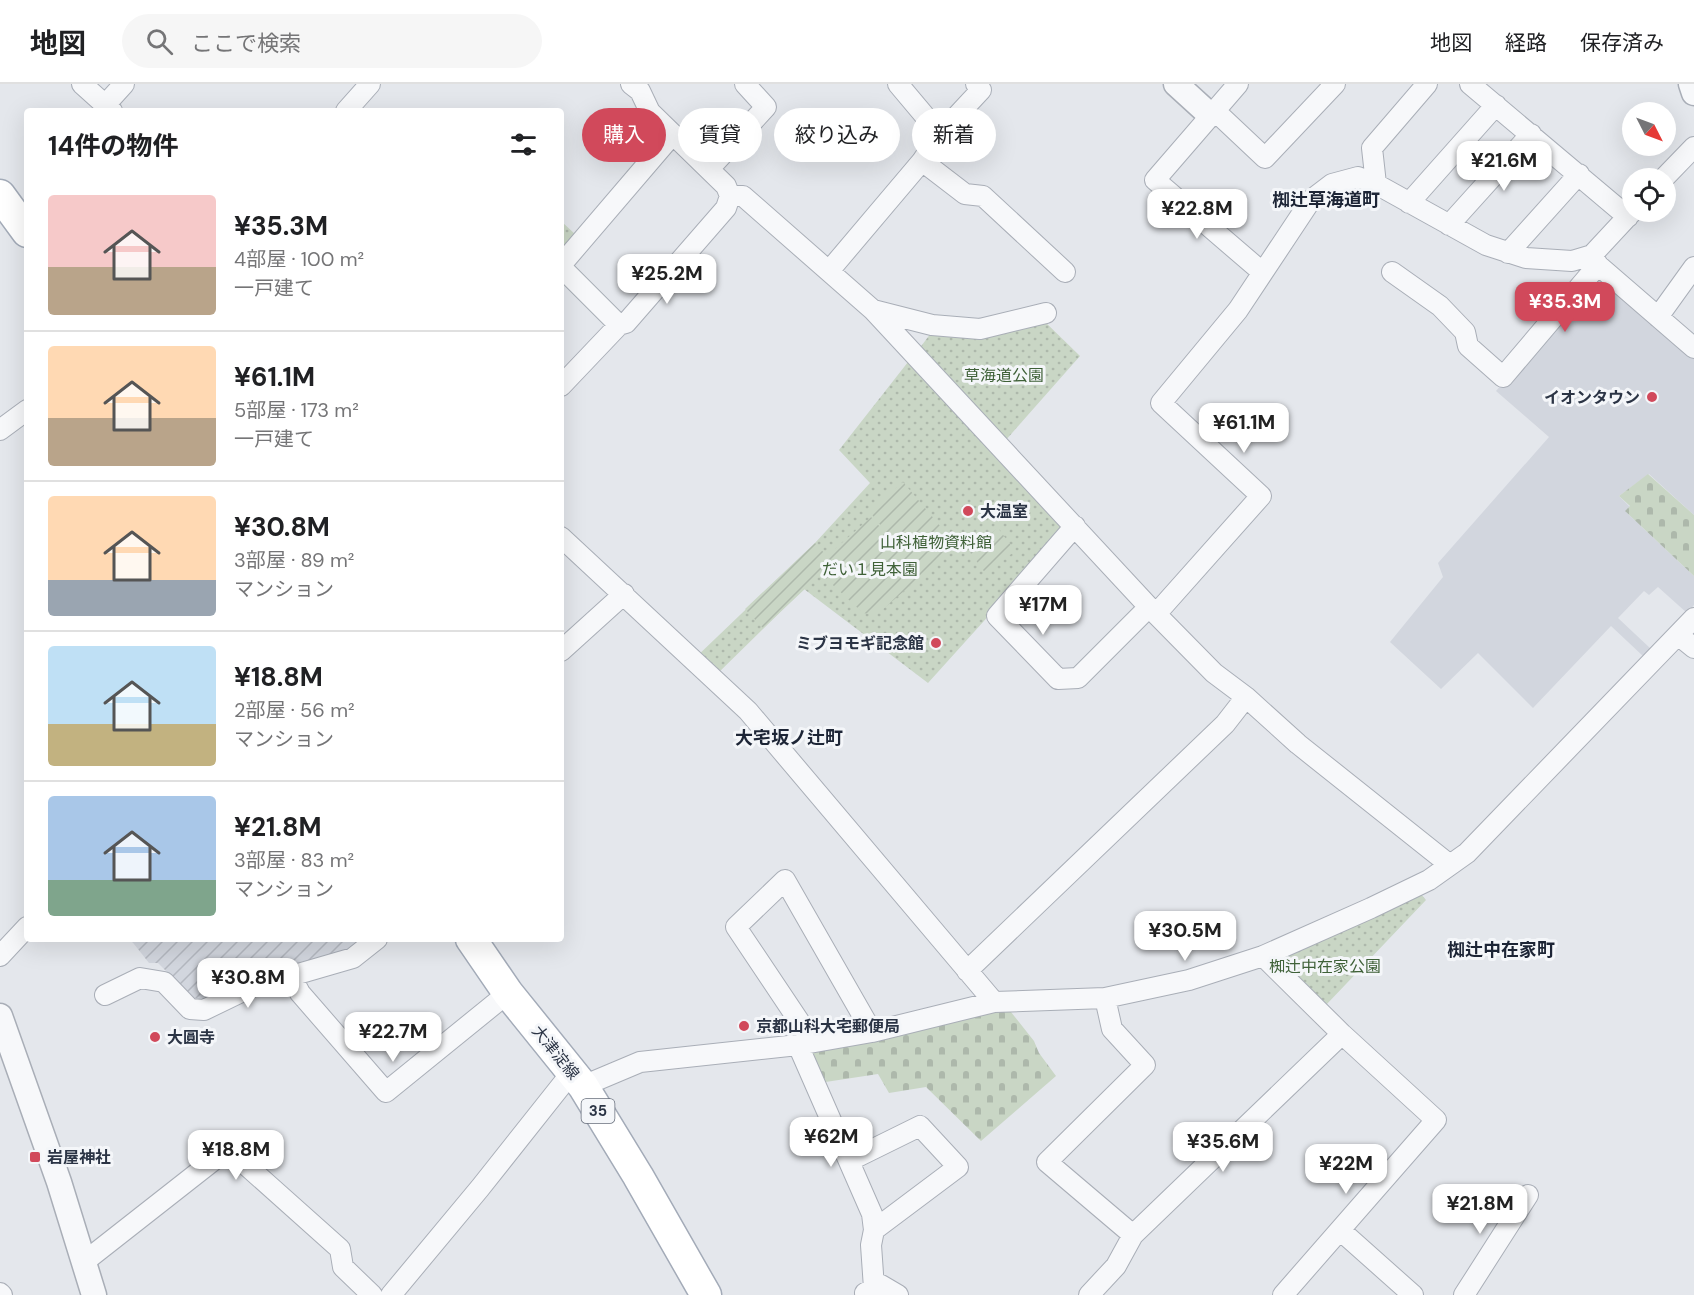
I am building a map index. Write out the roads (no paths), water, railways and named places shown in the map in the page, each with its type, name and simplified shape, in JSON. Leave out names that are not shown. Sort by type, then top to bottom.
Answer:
[{"type":"main road","points":[[0,195],[24,228]]},
{"type":"main road","name":"大津淀線","points":[[473,942],[508,993],[577,1079],[638,1176],[706,1295]]},
{"type":"street","points":[[82,84],[109,108],[124,84]]},
{"type":"street","points":[[709,169],[766,107],[746,84]]},
{"type":"street","points":[[898,84],[918,108]]},
{"type":"street","points":[[964,108],[981,90],[976,84]]},
{"type":"street","points":[[1176,84],[1264,158],[1335,84]]},
{"type":"street","points":[[1238,84],[1155,180],[1263,272]]},
{"type":"street","points":[[1376,184],[1372,148],[1427,84]]},
{"type":"street","points":[[1470,84],[1622,208]]},
{"type":"street","points":[[1691,84],[1694,93]]},
{"type":"street","points":[[348,108],[365,86]]},
{"type":"street","points":[[564,383],[619,325],[626,323],[726,208],[730,196],[726,186],[650,112],[640,86]]},
{"type":"street","points":[[1409,204],[1496,105]]},
{"type":"street","points":[[564,262],[673,134]]},
{"type":"street","points":[[1449,225],[1531,134]]},
{"type":"street","points":[[1674,168],[1694,147]]},
{"type":"street","points":[[829,271],[920,162]]},
{"type":"street","points":[[925,162],[965,194],[983,196],[1065,272]]},
{"type":"street","points":[[1508,253],[1579,174]]},
{"type":"street","points":[[1075,526],[997,616],[1058,679],[1078,678],[1153,610],[1261,496],[1161,403],[1238,310],[1311,200],[1332,184],[1358,177],[1376,184],[1486,245],[1508,253],[1526,258],[1595,260],[1694,348]]},
{"type":"street","points":[[730,196],[743,196],[873,310],[1214,673],[1449,866]]},
{"type":"street","points":[[1392,272],[1440,306],[1465,332],[1468,346],[1503,377],[1624,222]]},
{"type":"street","points":[[1658,317],[1694,267]]},
{"type":"street","points":[[564,269],[619,325]]},
{"type":"street","points":[[873,310],[932,325],[980,329],[1046,313]]},
{"type":"street","points":[[0,430],[24,412]]},
{"type":"street","points":[[564,540],[748,711],[994,1002]]},
{"type":"street","points":[[564,648],[624,594]]},
{"type":"street","points":[[391,1295],[480,1188],[577,1079],[640,1062],[805,1043],[872,1032],[994,1002],[1105,998],[1189,980],[1263,956],[1430,880],[1467,853],[1694,618]]},
{"type":"street","points":[[1678,635],[1694,648]]},
{"type":"street","points":[[967,971],[1225,724],[1246,697]]},
{"type":"street","points":[[872,1032],[785,880],[736,927],[805,1043],[849,1161],[872,1214],[874,1230],[869,1291],[881,1285],[898,1295]]},
{"type":"street","points":[[0,956],[24,930]]},
{"type":"street","points":[[105,995],[140,978],[164,982],[190,1009],[204,1010],[264,981],[291,976],[353,958],[373,942]]},
{"type":"street","points":[[1263,956],[1342,1034],[1436,1120],[1283,1295]]},
{"type":"street","points":[[291,976],[300,993],[386,1092],[508,993]]},
{"type":"street","points":[[1105,998],[1112,1029],[1145,1065],[1047,1162],[1132,1235]]},
{"type":"street","points":[[0,1016],[59,1182],[94,1295]]},
{"type":"street","points":[[1097,1292],[1116,1266],[1132,1235],[1342,1034]]},
{"type":"street","points":[[849,1161],[920,1126],[958,1167],[874,1230]]},
{"type":"street","points":[[84,1262],[228,1149],[340,1249],[343,1267],[372,1295]]},
{"type":"street","points":[[1464,1295],[1528,1195]]},
{"type":"street","points":[[1340,1230],[1413,1295]]},
{"type":"place","name":"イオンタウン","points":[[1652,397]]},
{"type":"place","name":"大温室","points":[[968,511]]},
{"type":"place","name":"ミブヨモギ記念館","points":[[936,643]]},
{"type":"place","name":"京都山科大宅郵便局","points":[[744,1026]]},
{"type":"place","name":"大圓寺","points":[[155,1037]]},
{"type":"place","name":"岩屋神社","points":[[35,1157]]},
{"type":"district","name":"椥辻草海道町","points":[[1326,200]]},
{"type":"district","name":"大宅坂ノ辻町","points":[[789,738]]},
{"type":"district","name":"椥辻中在家町","points":[[1501,950]]},
{"type":"park label","name":"草海道公園","points":[[1004,375]]},
{"type":"park label","name":"山科植物資料館","points":[[936,542]]},
{"type":"park label","name":"だい１見本園","points":[[870,569]]},
{"type":"park label","name":"椥辻中在家公園","points":[[1325,966]]}]
